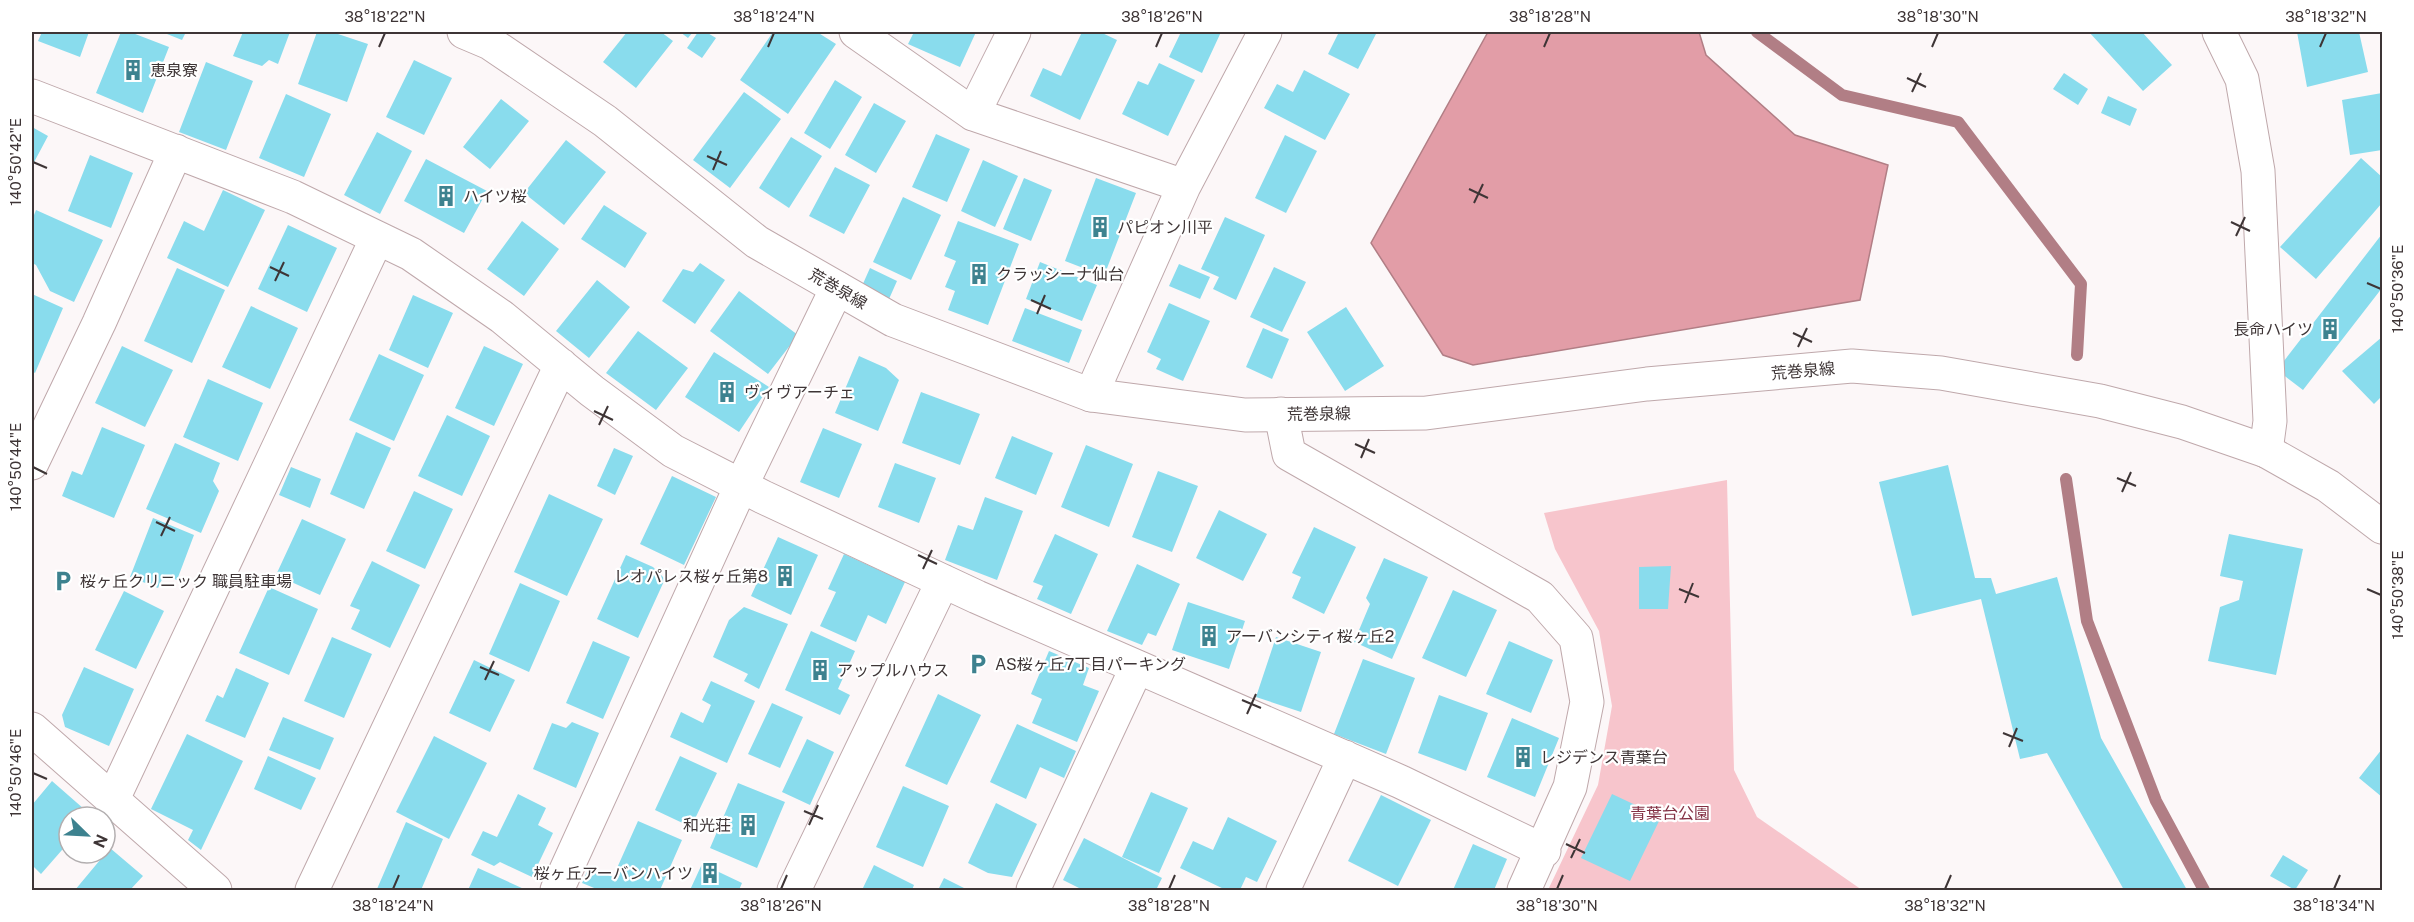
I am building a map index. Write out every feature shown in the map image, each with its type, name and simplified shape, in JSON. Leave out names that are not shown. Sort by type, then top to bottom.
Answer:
[{"type":"street","name":"荒巻泉線","points":[[464,32],[490,43],[605,121],[757,242],[893,320],[1091,395],[1245,415],[1426,413],[1647,384],[1852,366],[1941,374],[2100,401],[2182,422],[2266,451],[2328,486],[2382,527]]},
{"type":"street","points":[[856,32],[973,114],[1185,186]]},
{"type":"street","points":[[973,114],[1014,32]]},
{"type":"street","points":[[1091,395],[1185,186],[1264,32]]},
{"type":"street","points":[[2219,32],[2242,79],[2258,171],[2270,421],[2266,451]]},
{"type":"street","points":[[32,96],[293,197],[411,254],[492,310],[673,451],[741,486],[943,581],[1345,757],[1544,851]]},
{"type":"street","points":[[32,463],[99,323],[176,151]]},
{"type":"street","points":[[112,801],[377,238]]},
{"type":"street","points":[[557,891],[741,486],[837,288]]},
{"type":"street","points":[[312,891],[561,365]]},
{"type":"street","points":[[1281,414],[1289,454],[1540,597],[1576,638],[1587,702],[1570,787],[1544,851],[1524,891]]},
{"type":"street","points":[[794,891],[943,581]]},
{"type":"street","points":[[1033,891],[1137,667]]},
{"type":"street","points":[[32,729],[215,891]]},
{"type":"street","points":[[1283,891],[1345,757]]},
{"type":"green space","name":"青葉台公園","points":[[1727,480],[1734,770],[1757,817],[1862,890],[1548,890],[1598,785],[1612,706],[1599,631],[1555,549],[1544,513]]},
{"type":"shaded area","points":[[1488,32],[1699,32],[1706,55],[1795,135],[1888,165],[1860,300],[1473,365],[1443,355],[1371,243]]},
{"type":"building","points":[[42,32],[89,32],[80,57],[38,41]]},
{"type":"building","name":"恵泉寮","points":[[121,32],[130,32],[169,47],[143,113],[96,93]]},
{"type":"building","points":[[162,32],[186,32],[182,40]]},
{"type":"building","points":[[243,32],[290,32],[278,64],[269,60],[262,66],[233,56]]},
{"type":"building","points":[[317,32],[332,32],[368,44],[347,102],[298,84]]},
{"type":"building","points":[[627,32],[661,32],[673,41],[636,88],[603,62]]},
{"type":"building","points":[[680,32],[693,32],[688,38]]},
{"type":"building","points":[[698,32],[706,32],[716,38],[702,58],[687,48]]},
{"type":"building","points":[[773,32],[817,32],[836,44],[788,114],[740,80]]},
{"type":"building","points":[[914,32],[976,32],[960,67],[908,44]]},
{"type":"building","points":[[1082,32],[1100,32],[1117,40],[1080,120],[1030,96],[1043,68],[1061,76]]},
{"type":"building","points":[[1181,32],[1221,32],[1202,73],[1169,57]]},
{"type":"building","points":[[1339,32],[1377,32],[1358,69],[1328,54]]},
{"type":"building","points":[[2089,32],[2142,32],[2172,65],[2143,91]]},
{"type":"building","points":[[2297,32],[2359,32],[2368,72],[2307,87]]},
{"type":"building","points":[[414,60],[452,78],[424,135],[386,117]]},
{"type":"building","points":[[206,62],[253,81],[226,150],[179,132]]},
{"type":"building","points":[[1159,63],[1195,80],[1168,136],[1122,114],[1138,81],[1148,85]]},
{"type":"building","points":[[1304,70],[1350,94],[1325,140],[1264,108],[1277,84],[1293,92]]},
{"type":"building","points":[[2064,73],[2088,89],[2078,105],[2053,89]]},
{"type":"building","points":[[835,80],[862,97],[830,149],[804,133]]},
{"type":"building","points":[[744,92],[781,119],[730,188],[693,160]]},
{"type":"building","points":[[2382,93],[2382,150],[2350,155],[2342,100]]},
{"type":"building","points":[[286,94],[331,114],[304,177],[259,158]]},
{"type":"building","points":[[2108,96],[2137,109],[2130,126],[2101,113]]},
{"type":"building","points":[[501,99],[529,121],[490,169],[463,147]]},
{"type":"building","points":[[874,103],[906,121],[876,173],[845,155]]},
{"type":"building","points":[[32,127],[48,136],[32,166]]},
{"type":"building","points":[[377,132],[412,151],[380,214],[344,195]]},
{"type":"building","points":[[936,134],[970,149],[947,202],[912,187]]},
{"type":"building","points":[[1285,135],[1317,151],[1286,213],[1255,198]]},
{"type":"building","points":[[791,137],[822,156],[789,208],[759,188]]},
{"type":"building","points":[[566,140],[606,172],[564,225],[524,193]]},
{"type":"building","points":[[90,155],[133,173],[111,228],[68,211]]},
{"type":"building","points":[[2361,158],[2382,177],[2382,203],[2316,279],[2280,247]]},
{"type":"building","name":"ハイツ桜","points":[[426,159],[487,191],[464,233],[404,201]]},
{"type":"building","points":[[983,160],[1018,176],[995,227],[961,211]]},
{"type":"building","points":[[835,167],[870,185],[844,234],[809,216]]},
{"type":"building","points":[[1024,178],[1052,190],[1031,241],[1003,229]]},
{"type":"building","name":"パピオン川平","points":[[1096,178],[1136,193],[1104,276],[1065,261]]},
{"type":"building","points":[[223,190],[265,210],[228,287],[167,258],[184,221],[204,231]]},
{"type":"building","points":[[903,197],[941,215],[911,280],[873,262]]},
{"type":"building","points":[[604,205],[647,233],[625,268],[581,239]]},
{"type":"building","points":[[36,210],[103,240],[74,302],[50,291],[36,265],[32,263],[32,220]]},
{"type":"building","points":[[1225,217],[1265,235],[1236,300],[1213,289],[1219,277],[1201,269]]},
{"type":"building","points":[[522,221],[559,249],[524,296],[487,269]]},
{"type":"building","name":"クラッシーナ仙台","points":[[958,221],[1019,244],[988,325],[948,310],[955,291],[945,287],[956,261],[944,256]]},
{"type":"building","points":[[288,225],[337,248],[307,312],[258,289]]},
{"type":"building","name":"長命ハイツ","points":[[2382,234],[2382,288],[2303,390],[2277,370]]},
{"type":"building","points":[[1040,262],[1097,285],[1082,321],[1026,299]]},
{"type":"building","points":[[700,263],[725,280],[695,324],[662,301],[683,269],[693,272]]},
{"type":"building","points":[[1179,264],[1210,277],[1200,299],[1169,286]]},
{"type":"building","points":[[1274,267],[1306,282],[1282,332],[1250,317]]},
{"type":"building","points":[[177,268],[225,290],[192,363],[144,341]]},
{"type":"building","points":[[870,268],[897,281],[889,299],[862,286]]},
{"type":"building","points":[[597,280],[630,307],[589,358],[556,331]]},
{"type":"building","points":[[739,291],[798,335],[768,374],[710,331]]},
{"type":"building","points":[[32,294],[63,308],[35,373],[32,371]]},
{"type":"building","points":[[413,295],[453,313],[428,368],[389,350]]},
{"type":"building","points":[[1169,303],[1210,321],[1183,381],[1156,369],[1161,359],[1147,352]]},
{"type":"building","points":[[251,306],[298,328],[270,389],[222,367]]},
{"type":"building","points":[[1346,307],[1384,366],[1345,391],[1307,332]]},
{"type":"building","points":[[1025,308],[1082,330],[1069,363],[1012,341]]},
{"type":"building","points":[[1263,328],[1289,339],[1272,379],[1246,367]]},
{"type":"building","points":[[638,331],[688,368],[656,410],[606,373]]},
{"type":"building","points":[[2382,337],[2382,396],[2374,404],[2342,371]]},
{"type":"building","points":[[122,346],[173,370],[145,427],[95,403]]},
{"type":"building","points":[[484,346],[523,364],[494,426],[455,408]]},
{"type":"building","name":"ヴィヴアーチェ","points":[[714,352],[769,387],[739,432],[685,397]]},
{"type":"building","points":[[379,354],[424,375],[394,441],[349,420]]},
{"type":"building","points":[[859,356],[886,368],[899,380],[878,431],[835,413]]},
{"type":"building","points":[[208,379],[263,403],[238,461],[183,437]]},
{"type":"building","points":[[921,392],[980,414],[960,465],[902,443]]},
{"type":"building","points":[[447,415],[490,436],[462,496],[418,476]]},
{"type":"building","points":[[102,427],[145,445],[114,518],[62,496],[72,471],[82,475]]},
{"type":"building","points":[[823,428],[862,444],[839,498],[800,482]]},
{"type":"building","points":[[356,432],[391,448],[364,509],[330,494]]},
{"type":"building","points":[[1012,436],[1053,453],[1036,495],[995,478]]},
{"type":"building","points":[[175,443],[220,463],[213,481],[219,491],[201,533],[146,509]]},
{"type":"building","points":[[1086,445],[1133,464],[1109,527],[1061,507]]},
{"type":"building","points":[[614,448],[633,456],[615,495],[597,486]]},
{"type":"building","points":[[895,463],[936,478],[919,523],[878,507]]},
{"type":"building","points":[[1948,465],[1975,578],[1991,578],[1996,594],[2057,577],[2101,738],[2187,890],[2124,890],[2047,753],[2020,759],[1981,599],[1912,616],[1879,482]]},
{"type":"building","points":[[291,467],[321,479],[310,508],[279,495]]},
{"type":"building","points":[[1158,471],[1198,486],[1172,552],[1132,537]]},
{"type":"building","points":[[672,476],[716,497],[684,565],[640,544]]},
{"type":"building","points":[[414,491],[453,509],[425,569],[386,551]]},
{"type":"building","points":[[549,494],[603,519],[567,596],[514,572]]},
{"type":"building","points":[[985,497],[1023,511],[997,580],[945,560],[958,525],[973,530]]},
{"type":"building","points":[[1219,510],[1267,534],[1243,581],[1196,558]]},
{"type":"building","points":[[153,518],[194,535],[177,580],[164,575],[158,588],[130,577]]},
{"type":"building","points":[[302,519],[346,539],[320,595],[276,575]]},
{"type":"building","points":[[1314,527],[1356,547],[1324,614],[1292,598],[1301,577],[1292,573]]},
{"type":"building","points":[[1055,534],[1098,554],[1071,614],[1037,599],[1043,586],[1033,582]]},
{"type":"building","points":[[2229,534],[2303,549],[2276,675],[2208,661],[2220,607],[2239,600],[2243,581],[2220,576]]},
{"type":"building","name":"レオパレス桜ヶ丘第8","points":[[778,537],[818,555],[791,615],[751,596]]},
{"type":"building","points":[[844,554],[905,582],[886,624],[868,615],[856,642],[820,626],[836,592],[828,589]]},
{"type":"building","points":[[626,555],[653,567],[665,579],[638,638],[597,619]]},
{"type":"building","points":[[1384,558],[1428,577],[1392,659],[1354,642],[1370,604],[1366,598]]},
{"type":"building","points":[[372,561],[420,585],[390,648],[351,629],[360,610],[350,606]]},
{"type":"building","points":[[1137,564],[1180,584],[1156,636],[1148,633],[1142,645],[1107,631]]},
{"type":"building","points":[[1671,566],[1668,609],[1639,609],[1639,567]]},
{"type":"building","points":[[520,583],[560,601],[529,672],[489,654]]},
{"type":"building","points":[[269,587],[318,609],[289,675],[239,653]]},
{"type":"building","points":[[1453,590],[1497,610],[1466,677],[1422,658]]},
{"type":"building","points":[[124,591],[164,611],[136,669],[95,650]]},
{"type":"building","name":"アーバンシティ桜ヶ丘2","points":[[1188,602],[1245,621],[1229,669],[1172,650]]},
{"type":"building","points":[[744,607],[788,624],[759,689],[744,681],[748,674],[713,657],[729,620]]},
{"type":"building","name":"アップルハウス","points":[[811,631],[855,651],[838,689],[850,695],[840,715],[785,690]]},
{"type":"building","points":[[332,637],[372,654],[344,718],[304,701]]},
{"type":"building","points":[[1276,637],[1321,652],[1301,712],[1256,697]]},
{"type":"building","points":[[593,641],[630,657],[603,719],[566,703]]},
{"type":"building","points":[[1509,641],[1553,660],[1531,713],[1486,694]]},
{"type":"building","points":[[1049,651],[1089,668],[1083,685],[1099,691],[1077,742],[1032,723],[1042,699],[1031,694]]},
{"type":"building","points":[[1363,659],[1415,678],[1386,754],[1334,734]]},
{"type":"building","points":[[474,660],[515,680],[490,732],[449,713]]},
{"type":"building","points":[[84,667],[134,689],[109,746],[65,727],[62,715]]},
{"type":"building","points":[[236,668],[269,683],[245,738],[205,721],[217,695],[223,698]]},
{"type":"building","points":[[711,681],[755,701],[727,763],[670,737],[681,712],[703,723],[711,705],[702,700]]},
{"type":"building","points":[[938,694],[981,715],[947,785],[905,766]]},
{"type":"building","points":[[1439,695],[1488,713],[1466,771],[1418,753]]},
{"type":"building","points":[[772,703],[803,717],[780,768],[748,754]]},
{"type":"building","points":[[283,717],[334,738],[320,770],[269,750]]},
{"type":"building","name":"レジデンス青葉台","points":[[1512,718],[1559,738],[1535,797],[1487,777]]},
{"type":"building","points":[[572,722],[599,733],[576,788],[533,769],[552,723],[566,728]]},
{"type":"building","points":[[1017,724],[1076,751],[1064,778],[1040,767],[1026,799],[990,782]]},
{"type":"building","points":[[187,734],[243,761],[201,850],[188,840],[193,830],[151,809]]},
{"type":"building","points":[[434,736],[487,763],[449,839],[396,812]]},
{"type":"building","points":[[807,739],[834,752],[810,805],[782,792]]},
{"type":"building","points":[[2382,749],[2382,797],[2359,778]]},
{"type":"building","points":[[268,756],[316,778],[301,810],[254,789]]},
{"type":"building","points":[[680,756],[717,773],[691,827],[655,810]]},
{"type":"building","points":[[52,781],[79,805],[57,805],[57,856],[41,874],[32,865],[32,805]]},
{"type":"building","name":"和光荘","points":[[738,783],[785,802],[757,868],[710,848]]},
{"type":"building","points":[[903,786],[949,806],[923,867],[876,847]]},
{"type":"building","points":[[1151,792],[1188,808],[1159,873],[1122,857]]},
{"type":"building","points":[[518,794],[546,808],[538,825],[553,833],[532,877],[500,862],[494,866],[471,855],[483,831],[497,837]]},
{"type":"building","points":[[1612,794],[1661,817],[1630,881],[1581,858]]},
{"type":"building","points":[[1381,795],[1431,820],[1398,886],[1348,861]]},
{"type":"building","points":[[996,803],[1037,824],[1012,877],[988,873],[968,863]]},
{"type":"building","points":[[1228,817],[1277,841],[1257,882],[1246,877],[1240,890],[1226,890],[1180,868],[1193,841],[1213,850]]},
{"type":"building","points":[[638,821],[682,840],[660,890],[599,890],[582,883],[589,867],[613,877]]},
{"type":"building","points":[[406,822],[443,839],[421,890],[377,889]]},
{"type":"building","points":[[1084,838],[1162,878],[1156,890],[1083,890],[1063,880]]},
{"type":"building","points":[[1473,844],[1507,859],[1494,890],[1453,890]]},
{"type":"building","points":[[117,854],[143,876],[130,890],[75,890],[96,865],[117,865]]},
{"type":"building","points":[[2283,855],[2308,870],[2295,890],[2270,876]]},
{"type":"building","name":"桜ヶ丘アーバンハイツ","points":[[702,864],[742,883],[739,890],[690,890]]},
{"type":"building","points":[[874,865],[914,885],[912,890],[862,890]]},
{"type":"building","points":[[478,868],[524,889],[468,890]]},
{"type":"building","points":[[944,878],[968,890],[938,890]]},
{"type":"waterway","points":[[1757,32],[1842,95],[1958,122],[2081,284],[2077,355]]},
{"type":"waterway","points":[[2066,479],[2087,621],[2156,801],[2204,890]]},
{"type":"place","name":"恵泉寮","points":[[133,70]]},
{"type":"place","name":"ハイツ桜","points":[[446,196]]},
{"type":"place","name":"パピオン川平","points":[[1100,227]]},
{"type":"place","name":"クラッシーナ仙台","points":[[979,274]]},
{"type":"place","name":"長命ハイツ","points":[[2330,329]]},
{"type":"place","name":"ヴィヴアーチェ","points":[[727,392]]},
{"type":"place","name":"レオパレス桜ヶ丘第8","points":[[785,576]]},
{"type":"place","name":"桜ヶ丘クリニック 職員駐車場","points":[[63,581]]},
{"type":"place","name":"アーバンシティ桜ヶ丘2","points":[[1209,636]]},
{"type":"place","name":"AS桜ヶ丘7丁目パーキング","points":[[978,664]]},
{"type":"place","name":"アップルハウス","points":[[820,670]]},
{"type":"place","name":"レジデンス青葉台","points":[[1523,757]]},
{"type":"place","name":"和光荘","points":[[748,825]]},
{"type":"place","name":"桜ヶ丘アーバンハイツ","points":[[710,873]]}]
